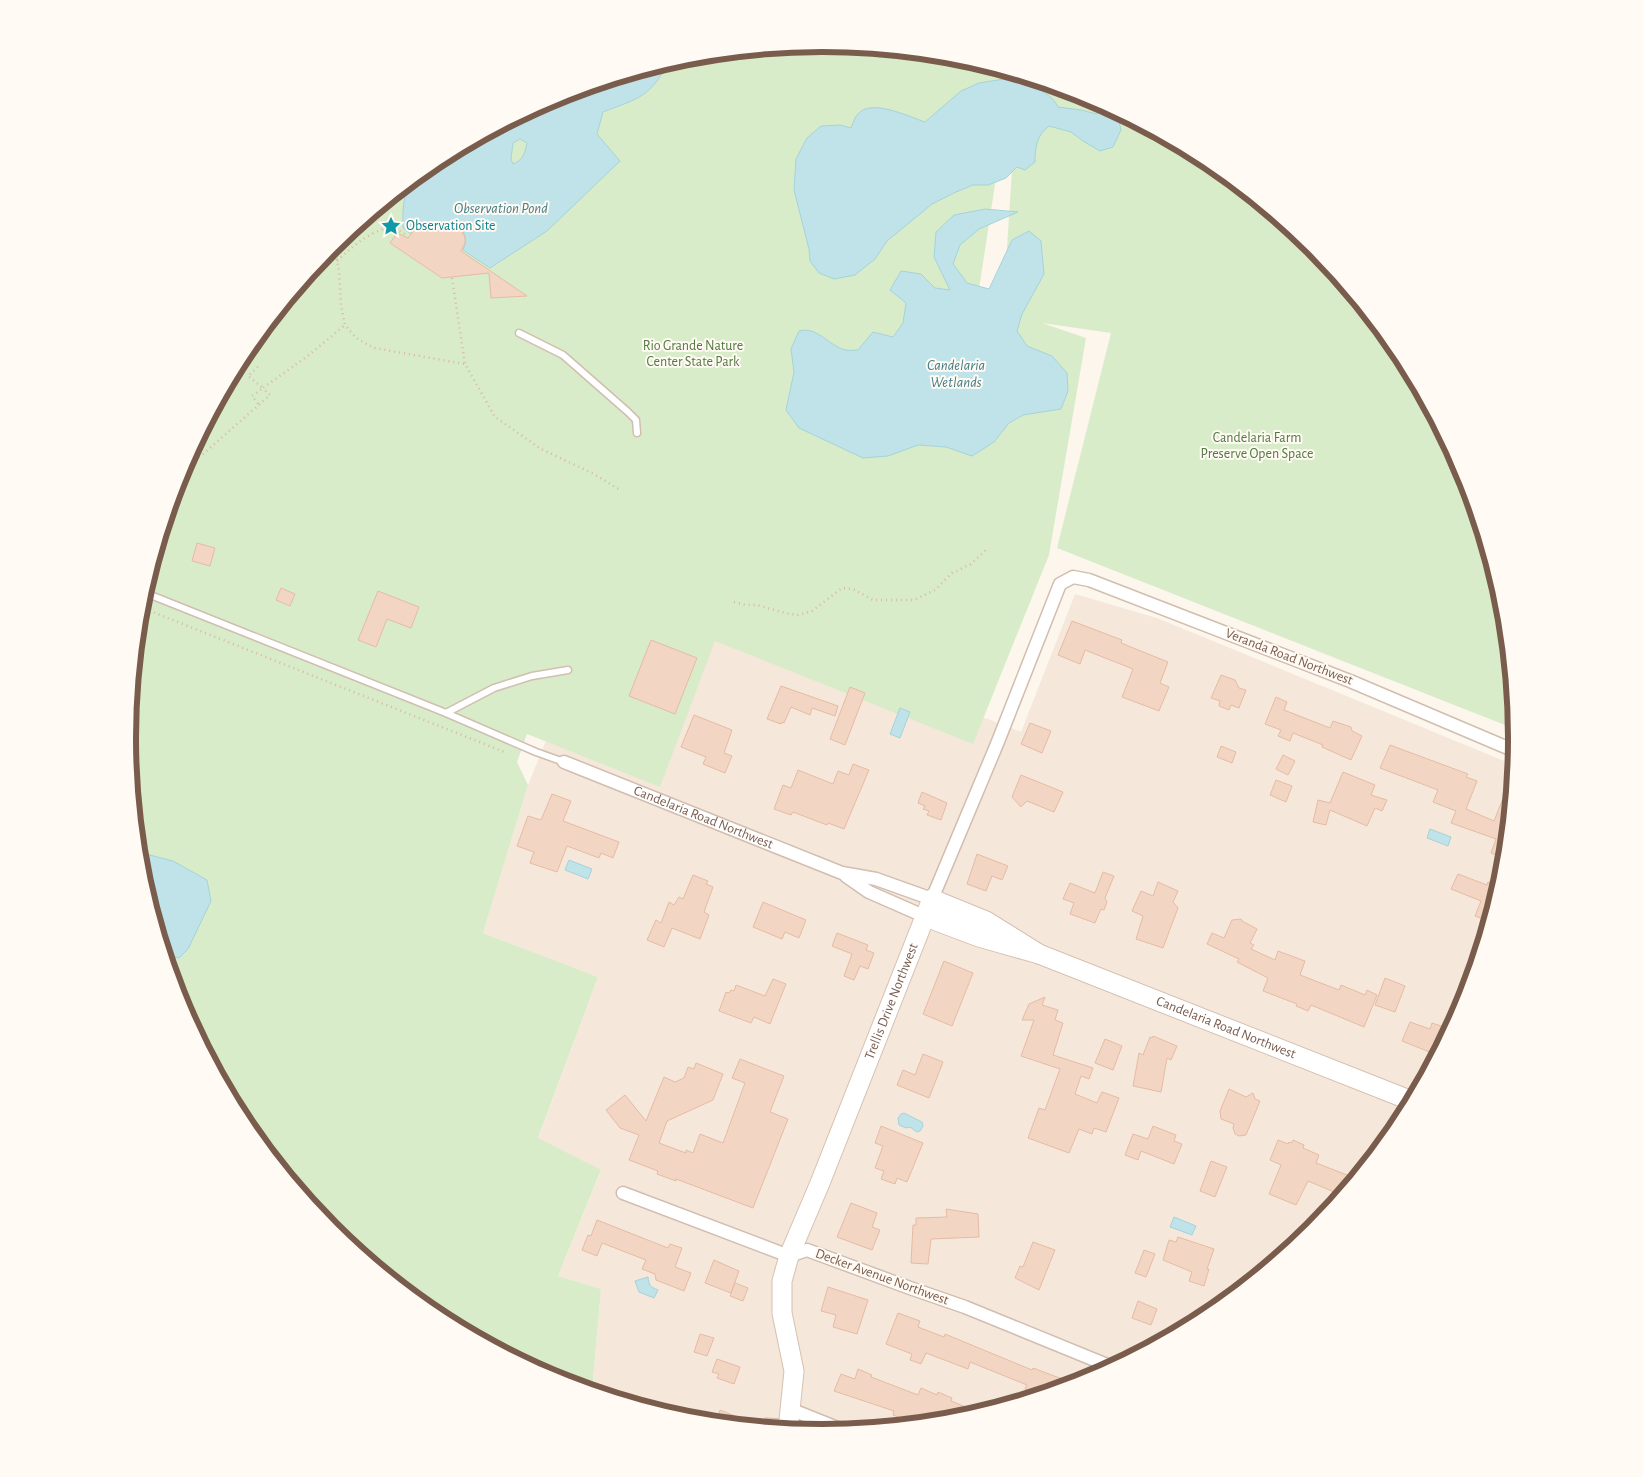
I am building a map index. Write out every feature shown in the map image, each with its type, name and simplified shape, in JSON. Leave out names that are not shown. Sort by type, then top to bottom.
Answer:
[{"type":"street","name":"Veranda Road Northwest","points":[[1060,584],[1073,577],[1089,580],[1350,681],[1508,748]]},
{"type":"street","name":"Trellis Drive Northwest","points":[[789,1421],[794,1371],[782,1313],[782,1281],[789,1256],[1060,584]]},
{"type":"street","name":"Candelaria Road Northwest","points":[[564,762],[842,873],[876,879],[979,937],[1039,954],[1406,1098]]},
{"type":"street","name":"Candelaria Road Northwest","points":[[842,873],[869,892],[929,908]]},
{"type":"street","name":"Decker Avenue Northwest","points":[[623,1193],[789,1256],[806,1250],[965,1307],[1103,1363]]},
{"type":"street","points":[[789,1421],[803,1424]]},
{"type":"lane","points":[[519,333],[562,356],[583,372],[636,420],[636,433]]},
{"type":"lane","points":[[151,595],[564,762]]},
{"type":"lane","points":[[446,713],[494,688],[532,676],[568,670]]},
{"type":"lane","points":[[766,1422],[789,1421]]},
{"type":"path","points":[[337,261],[358,242],[376,231],[391,226],[408,236]]},
{"type":"path","points":[[336,253],[341,306],[345,325],[356,338],[374,348],[465,364]]},
{"type":"path","points":[[452,278],[465,364],[495,417],[541,449],[594,474],[620,490]]},
{"type":"path","points":[[259,406],[252,396],[309,355],[345,325]]},
{"type":"path","points":[[194,462],[270,395],[248,376],[258,368]]},
{"type":"path","points":[[734,602],[757,605],[798,615],[812,611],[842,588],[853,589],[873,600],[914,600],[935,590],[952,573],[971,564],[988,549]]},
{"type":"path","points":[[148,610],[513,755]]},
{"type":"shaded area","points":[[611,581],[888,680],[1021,732],[1075,594],[1157,618],[1507,762],[1502,828],[1494,872],[1484,916],[1471,959],[1455,1001],[1437,1042],[1416,1082],[1392,1120],[1366,1156],[1307,1224],[1239,1283],[1203,1309],[1125,1354],[1042,1388],[999,1401],[911,1419],[866,1423],[777,1423],[732,1419],[644,1401],[593,1385],[601,1289],[558,1276],[601,1171],[538,1139],[598,977],[483,933],[528,785]]},
{"type":"green space","points":[[822,52],[911,58],[1011,80],[977,302],[1003,311],[1018,82],[1084,105],[1125,123],[1165,144],[1239,194],[1307,253],[1366,321],[1392,357],[1437,435],[1471,518],[1484,561],[1502,649],[1507,726],[1057,548],[1111,333],[1042,323],[1086,338],[1049,555],[973,744],[715,641],[660,787],[527,734],[517,762],[528,785],[483,933],[598,977],[538,1138],[601,1170],[558,1276],[601,1289],[593,1385],[518,1354],[478,1333],[404,1283],[336,1224],[277,1156],[251,1120],[206,1042],[172,959],[159,916],[141,828],[137,783],[137,694],[141,649],[159,561],[172,518],[188,476],[206,435],[227,395],[251,357],[277,321],[336,253],[404,194],[440,168],[518,123],[559,105],[601,89],[644,76],[732,58],[777,54]]},
{"type":"water","name":"Observation Pond","points":[[663,72],[649,90],[642,95],[603,112],[597,134],[620,161],[547,231],[490,268],[463,250],[465,235],[462,229],[451,222],[444,222],[432,230],[420,222],[411,234],[403,228],[406,192],[440,168],[518,123],[601,89]],"holes":[[[520,139],[527,143],[523,156],[513,164],[511,159],[513,143]]]},
{"type":"water","points":[[1004,79],[1027,85],[1048,95],[1058,107],[1097,114],[1098,111],[1119,120],[1121,130],[1113,147],[1100,151],[1071,132],[1049,126],[1042,133],[1038,142],[1035,162],[1025,170],[1017,167],[1006,178],[988,185],[973,185],[932,204],[887,241],[875,259],[855,275],[834,279],[819,273],[810,261],[809,249],[794,190],[796,159],[807,138],[821,126],[840,125],[851,128],[858,114],[872,108],[891,110],[925,122],[961,91],[979,83]]},
{"type":"water","name":"Candelaria Wetlands","points":[[985,209],[1018,212],[979,229],[960,245],[953,264],[967,283],[989,289],[1012,240],[1029,231],[1041,241],[1044,274],[1022,314],[1017,331],[1027,346],[1052,356],[1067,373],[1068,391],[1061,409],[1023,415],[1009,423],[994,442],[972,456],[946,447],[918,445],[888,456],[863,458],[799,428],[786,410],[794,372],[791,349],[799,331],[812,331],[846,350],[858,350],[873,332],[893,337],[903,323],[906,303],[890,290],[901,271],[921,274],[935,288],[950,290],[934,257],[936,232],[954,215]]},
{"type":"water","points":[[900,708],[910,712],[900,738],[890,734]]},
{"type":"water","points":[[1430,829],[1451,837],[1448,846],[1427,838]]},
{"type":"water","points":[[146,854],[173,861],[207,880],[211,901],[188,949],[179,958],[171,956],[159,916]]},
{"type":"water","points":[[569,860],[592,869],[588,879],[565,870]]},
{"type":"water","points":[[904,1113],[922,1122],[923,1126],[920,1131],[917,1132],[910,1127],[906,1128],[899,1125],[898,1118]]},
{"type":"water","points":[[1174,1217],[1196,1226],[1192,1235],[1170,1227]]},
{"type":"water","points":[[648,1277],[650,1285],[658,1290],[654,1298],[639,1292],[635,1281]]},
{"type":"building","points":[[420,223],[430,230],[442,223],[456,225],[465,237],[465,243],[461,251],[527,296],[491,298],[489,273],[442,278],[390,243],[397,233],[408,238]]},
{"type":"building","points":[[197,543],[215,548],[210,566],[192,561]]},
{"type":"building","points":[[281,588],[295,594],[290,606],[276,600]]},
{"type":"building","points":[[378,591],[419,607],[411,628],[387,619],[376,647],[358,640]]},
{"type":"building","points":[[1072,621],[1122,640],[1121,643],[1168,662],[1160,683],[1169,687],[1159,711],[1122,697],[1133,669],[1085,650],[1080,664],[1058,655]]},
{"type":"building","points":[[651,640],[697,658],[675,714],[629,696]]},
{"type":"building","points":[[1221,675],[1235,680],[1239,688],[1246,690],[1239,708],[1231,705],[1229,710],[1219,706],[1220,701],[1211,698]]},
{"type":"building","points":[[781,686],[838,706],[835,716],[812,708],[810,715],[791,707],[784,723],[782,722],[781,724],[767,719]]},
{"type":"building","points":[[850,687],[865,693],[845,745],[830,739]]},
{"type":"building","points":[[1276,697],[1287,702],[1284,710],[1330,728],[1333,721],[1351,727],[1352,731],[1362,736],[1351,760],[1322,747],[1323,745],[1293,733],[1290,741],[1278,736],[1281,730],[1265,724]]},
{"type":"building","points":[[694,715],[732,730],[724,753],[732,756],[725,773],[703,764],[706,757],[681,747]]},
{"type":"building","points":[[1030,723],[1051,731],[1042,753],[1021,744]]},
{"type":"building","points":[[1390,745],[1468,774],[1466,777],[1477,781],[1466,809],[1494,821],[1505,793],[1497,855],[1491,853],[1496,839],[1451,823],[1456,811],[1433,802],[1438,790],[1380,768]]},
{"type":"building","points":[[1221,746],[1236,752],[1232,763],[1217,757]]},
{"type":"building","points":[[1283,755],[1295,761],[1288,775],[1276,769]]},
{"type":"building","points":[[853,764],[869,770],[844,829],[828,823],[827,825],[793,812],[791,815],[774,809],[783,785],[791,788],[798,770],[833,784],[838,771],[849,775]]},
{"type":"building","points":[[1343,772],[1375,785],[1371,795],[1387,800],[1382,811],[1375,808],[1367,826],[1330,810],[1326,825],[1313,822],[1318,800],[1330,803]]},
{"type":"building","points":[[1021,775],[1063,792],[1054,812],[1027,801],[1021,807],[1012,797]]},
{"type":"building","points":[[1276,780],[1292,786],[1286,802],[1270,795]]},
{"type":"building","points":[[922,792],[947,803],[941,820],[927,815],[929,811],[923,809],[925,806],[918,803]]},
{"type":"building","points":[[552,794],[571,801],[563,821],[619,842],[613,858],[601,853],[599,858],[567,846],[557,872],[530,863],[534,852],[517,846],[528,816],[541,820]]},
{"type":"building","points":[[977,854],[1008,866],[1002,880],[992,876],[986,891],[967,884]]},
{"type":"building","points":[[1103,872],[1114,876],[1105,898],[1107,902],[1104,910],[1101,909],[1095,923],[1070,914],[1074,903],[1063,899],[1070,883],[1095,893]]},
{"type":"building","points":[[1458,874],[1487,885],[1488,882],[1491,883],[1483,919],[1475,916],[1481,901],[1451,889]]},
{"type":"building","points":[[693,875],[708,881],[706,884],[713,887],[704,912],[709,915],[700,939],[672,928],[664,947],[647,940],[656,920],[661,923],[669,902],[674,905],[679,897],[683,899]]},
{"type":"building","points":[[1158,882],[1178,891],[1173,902],[1178,908],[1163,948],[1136,939],[1143,916],[1132,911],[1141,891],[1153,896]]},
{"type":"building","points":[[763,902],[806,920],[799,938],[785,932],[782,939],[753,927]]},
{"type":"building","points":[[1241,919],[1257,929],[1250,943],[1254,945],[1251,949],[1275,960],[1278,951],[1305,961],[1300,975],[1339,990],[1341,985],[1365,995],[1367,990],[1377,995],[1364,1027],[1311,1005],[1308,1011],[1296,1006],[1297,1004],[1263,991],[1268,978],[1237,962],[1239,959],[1207,944],[1212,933],[1224,938],[1232,920]]},
{"type":"building","points":[[837,933],[868,945],[866,950],[874,953],[868,969],[860,966],[854,980],[844,976],[852,954],[832,946]]},
{"type":"building","points":[[944,961],[973,973],[952,1026],[923,1014]]},
{"type":"building","points":[[1385,978],[1405,986],[1395,1012],[1375,1005]]},
{"type":"building","points":[[773,979],[786,984],[770,1024],[754,1017],[751,1023],[719,1011],[726,992],[734,991],[736,985],[765,996]]},
{"type":"building","points":[[1045,997],[1042,1005],[1058,1010],[1055,1020],[1063,1023],[1053,1055],[1093,1068],[1089,1079],[1081,1076],[1075,1094],[1097,1103],[1102,1092],[1119,1098],[1106,1132],[1094,1128],[1092,1134],[1079,1129],[1069,1153],[1028,1138],[1039,1108],[1045,1110],[1060,1069],[1021,1056],[1034,1020],[1022,1020],[1029,1004]]},
{"type":"building","points":[[1410,1022],[1430,1029],[1432,1023],[1444,1027],[1431,1053],[1402,1041]]},
{"type":"building","points":[[1153,1036],[1177,1046],[1171,1060],[1167,1058],[1161,1092],[1133,1086],[1139,1053],[1143,1055],[1150,1037],[1152,1038]]},
{"type":"building","points":[[1105,1039],[1122,1046],[1113,1070],[1095,1063]]},
{"type":"building","points":[[923,1054],[943,1062],[929,1098],[897,1085],[903,1070],[915,1075]]},
{"type":"building","points":[[740,1059],[784,1076],[770,1112],[788,1119],[753,1208],[676,1179],[676,1181],[657,1174],[658,1171],[629,1160],[639,1135],[620,1128],[606,1110],[625,1095],[646,1121],[664,1077],[675,1082],[684,1078],[688,1067],[694,1069],[696,1063],[723,1074],[713,1100],[667,1121],[659,1143],[686,1153],[686,1150],[693,1153],[700,1134],[723,1143],[745,1083],[732,1078]]},
{"type":"building","points":[[1229,1089],[1246,1097],[1253,1093],[1255,1099],[1260,1101],[1246,1135],[1239,1136],[1235,1134],[1234,1124],[1221,1119],[1220,1111]]},
{"type":"building","points":[[881,1126],[923,1143],[907,1182],[897,1178],[895,1184],[881,1179],[884,1171],[875,1168],[883,1146],[875,1143]]},
{"type":"building","points":[[1153,1126],[1176,1135],[1174,1141],[1182,1144],[1174,1164],[1141,1151],[1138,1160],[1125,1155],[1133,1134],[1148,1139]]},
{"type":"building","points":[[1278,1140],[1288,1144],[1289,1142],[1292,1143],[1293,1140],[1304,1145],[1303,1148],[1319,1155],[1316,1163],[1350,1176],[1335,1193],[1308,1181],[1296,1205],[1269,1194],[1281,1165],[1270,1160]]},
{"type":"building","points":[[1211,1161],[1227,1167],[1215,1197],[1200,1191]]},
{"type":"building","points":[[851,1203],[877,1213],[872,1227],[880,1230],[872,1250],[837,1237]]},
{"type":"building","points":[[946,1209],[978,1214],[979,1237],[931,1239],[928,1264],[911,1263],[913,1225],[916,1225],[916,1218],[947,1217]]},
{"type":"building","points":[[597,1220],[668,1248],[670,1244],[682,1248],[675,1267],[691,1273],[684,1291],[656,1280],[655,1274],[642,1269],[646,1260],[602,1243],[597,1256],[582,1250],[588,1235],[591,1236]]},
{"type":"building","points":[[1178,1237],[1214,1249],[1207,1269],[1209,1269],[1204,1286],[1189,1281],[1192,1272],[1163,1260],[1169,1240],[1176,1242]]},
{"type":"building","points":[[1033,1242],[1055,1250],[1039,1290],[1015,1278],[1020,1266],[1023,1267]]},
{"type":"building","points":[[1144,1250],[1155,1254],[1146,1277],[1135,1273]]},
{"type":"building","points":[[714,1260],[739,1271],[731,1293],[705,1283]]},
{"type":"building","points":[[735,1283],[748,1288],[743,1301],[730,1296]]},
{"type":"building","points":[[828,1287],[868,1300],[857,1334],[833,1327],[836,1315],[821,1311]]},
{"type":"building","points":[[1138,1301],[1157,1309],[1151,1325],[1132,1318]]},
{"type":"building","points":[[898,1313],[920,1321],[918,1327],[944,1337],[945,1334],[1032,1370],[1033,1368],[1064,1380],[1031,1391],[1025,1389],[1027,1385],[970,1362],[968,1369],[926,1353],[921,1364],[910,1360],[912,1354],[886,1344]]},
{"type":"building","points":[[700,1334],[714,1338],[707,1356],[694,1352]]},
{"type":"building","points":[[717,1359],[740,1367],[734,1384],[717,1378],[719,1374],[712,1372]]},
{"type":"building","points":[[858,1369],[872,1375],[871,1377],[918,1395],[921,1388],[937,1395],[938,1392],[952,1398],[951,1401],[968,1408],[905,1420],[893,1415],[894,1411],[834,1391],[841,1374],[855,1379]]},
{"type":"building","points":[[720,1410],[745,1420],[732,1419],[718,1416]]},
{"type":"place","name":"Observation Site","points":[[391,226]]},
{"type":"park label","name":"Rio Grande Nature Center State Park","points":[[693,354]]},
{"type":"park label","name":"Candelaria Farm Preserve Open Space","points":[[1257,446]]}]
